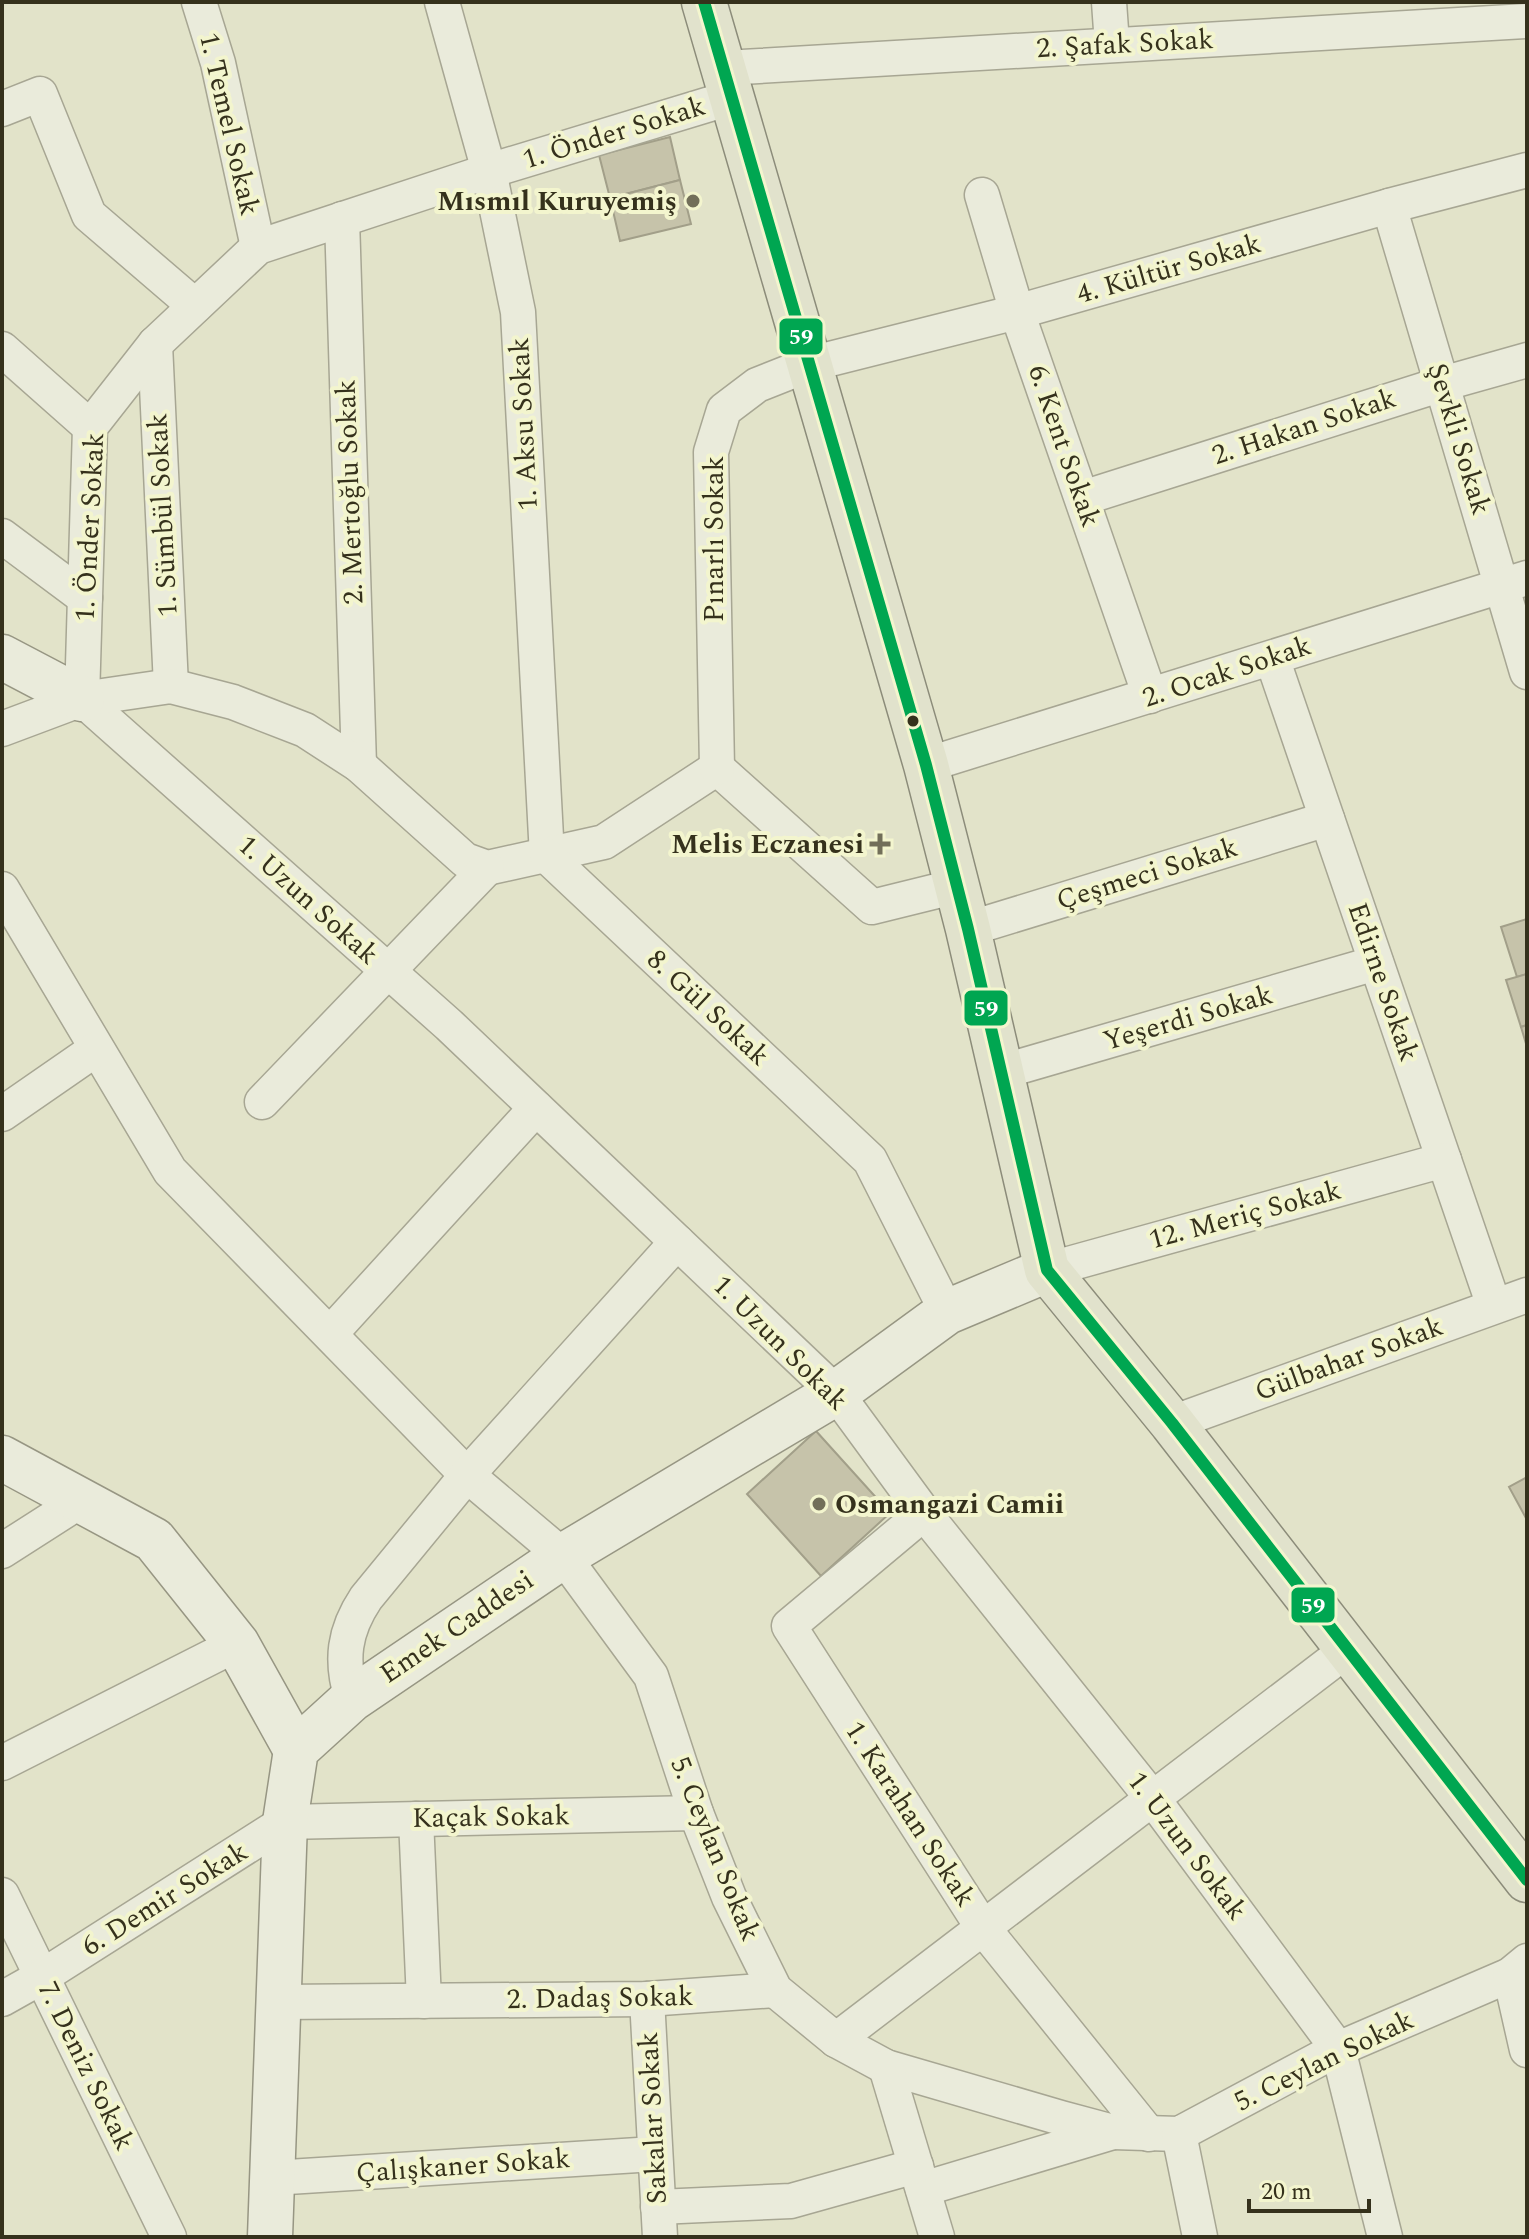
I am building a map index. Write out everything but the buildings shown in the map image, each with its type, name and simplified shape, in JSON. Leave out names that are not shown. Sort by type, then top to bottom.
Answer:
[{"type":"main road","points":[[704,2],[926,765],[968,929],[1047,1270],[1172,1423],[1527,1880]]},
{"type":"street","name":"1. Temel Sokak","points":[[199,2],[218,63],[258,247]]},
{"type":"street","name":"1. Aksu Sokak","points":[[442,2],[489,171],[518,312],[547,856]]},
{"type":"street","points":[[1109,2],[1112,44]]},
{"type":"street","name":"2. Şafak Sokak","points":[[728,82],[1390,15],[1527,21]]},
{"type":"street","name":"1. Önder Sokak","points":[[82,699],[90,427],[155,344],[258,247],[489,171],[728,82]]},
{"type":"street","points":[[2,109],[40,94],[89,215],[195,306]]},
{"type":"street","name":"4. Kültür Sokak","points":[[810,364],[1017,312],[1527,170]]},
{"type":"street","name":"6. Kent Sokak","points":[[982,195],[1017,312],[1150,696]]},
{"type":"street","name":"Şevkli Sokak","points":[[1389,206],[1442,384],[1515,581],[1527,672]]},
{"type":"street","name":"2. Mertoğlu Sokak","points":[[342,219],[359,765]]},
{"type":"street","name":"1. Sümbül Sokak","points":[[155,344],[171,686]]},
{"type":"street","points":[[2,349],[90,427]]},
{"type":"street","name":"2. Hakan Sokak","points":[[1083,498],[1527,360]]},
{"type":"street","name":"Pınarlı Sokak","points":[[717,768],[711,452],[724,410],[757,385],[810,364]]},
{"type":"street","points":[[2,536],[85,598]]},
{"type":"street","name":"2. Ocak Sokak","points":[[926,765],[1515,581]]},
{"type":"street","points":[[2,657],[82,699]]},
{"type":"street","name":"Edirne Sokak","points":[[1272,658],[1494,1306]]},
{"type":"street","points":[[2,729],[82,699],[171,686],[233,702],[305,730],[359,765],[465,860],[487,868],[604,842],[717,768],[872,907],[957,886]]},
{"type":"street","name":"1. Uzun Sokak","points":[[82,699],[388,971],[836,1393],[924,1513],[1153,1799],[1338,2049],[1385,2237]]},
{"type":"street","name":"Çeşmeci Sokak","points":[[968,929],[1327,819]]},
{"type":"street","name":"8. Gül Sokak","points":[[547,856],[870,1160],[947,1312]]},
{"type":"street","points":[[262,1102],[487,868]]},
{"type":"street","name":"5. Ceylan Sokak","points":[[2,889],[170,1171],[467,1475],[563,1556],[651,1676],[696,1813],[729,1897],[775,1990],[836,2040],[886,2067],[1113,2132],[1164,2134],[1338,2049],[1518,1968]]},
{"type":"street","name":"Yeşerdi Sokak","points":[[1001,1072],[1376,963]]},
{"type":"street","points":[[2,1114],[96,1049]]},
{"type":"street","points":[[330,1334],[536,1108]]},
{"type":"street","name":"12. Meriç Sokak","points":[[1047,1270],[1444,1160]]},
{"type":"street","points":[[352,1699],[345,1677],[343,1655],[355,1615],[467,1475],[677,1242]]},
{"type":"street","name":"Emek Caddesi","points":[[296,1750],[352,1699],[563,1556],[836,1393],[947,1312],[1047,1270]]},
{"type":"street","name":"Gülbahar Sokak","points":[[1172,1423],[1527,1295]]},
{"type":"street","points":[[2,1458],[154,1540],[237,1644],[296,1750],[285,1822],[270,2237]]},
{"type":"street","points":[[2,1551],[80,1501]]},
{"type":"street","name":"1. Karahan Sokak","points":[[924,1513],[789,1626],[983,1928],[1164,2134]]},
{"type":"street","points":[[2,1763],[237,1644]]},
{"type":"street","points":[[836,2040],[1347,1650]]},
{"type":"street","name":"Kaçak Sokak","points":[[285,1822],[696,1813]]},
{"type":"street","points":[[416,1819],[424,2001]]},
{"type":"street","name":"6. Demir Sokak","points":[[2,1999],[285,1822]]},
{"type":"street","name":"7. Deniz Sokak","points":[[2,1895],[169,2237]]},
{"type":"street","points":[[1518,1968],[1527,2050]]},
{"type":"street","name":"2. Dadaş Sokak","points":[[280,2002],[647,1999],[775,1990]]},
{"type":"street","name":"Sakalar Sokak","points":[[647,1999],[659,2222]]},
{"type":"street","points":[[886,2067],[937,2237]]},
{"type":"street","name":"5. Ceylan Sokak","points":[[659,2222],[920,2178],[1113,2132]]},
{"type":"street","points":[[1164,2134],[1200,2237]]},
{"type":"street","name":"Çalışkaner Sokak","points":[[272,2178],[654,2154]]},
{"type":"transit line","name":"59","points":[[704,2],[926,765],[968,929],[1047,1270],[1172,1423],[1527,1880]]},
{"type":"place","name":"Mısmıl Kuruyemiş","points":[[693,201]]},
{"type":"place","name":"Melis Eczanesi","points":[[880,844]]},
{"type":"place","name":"Osmangazi Camii","points":[[819,1504]]}]
